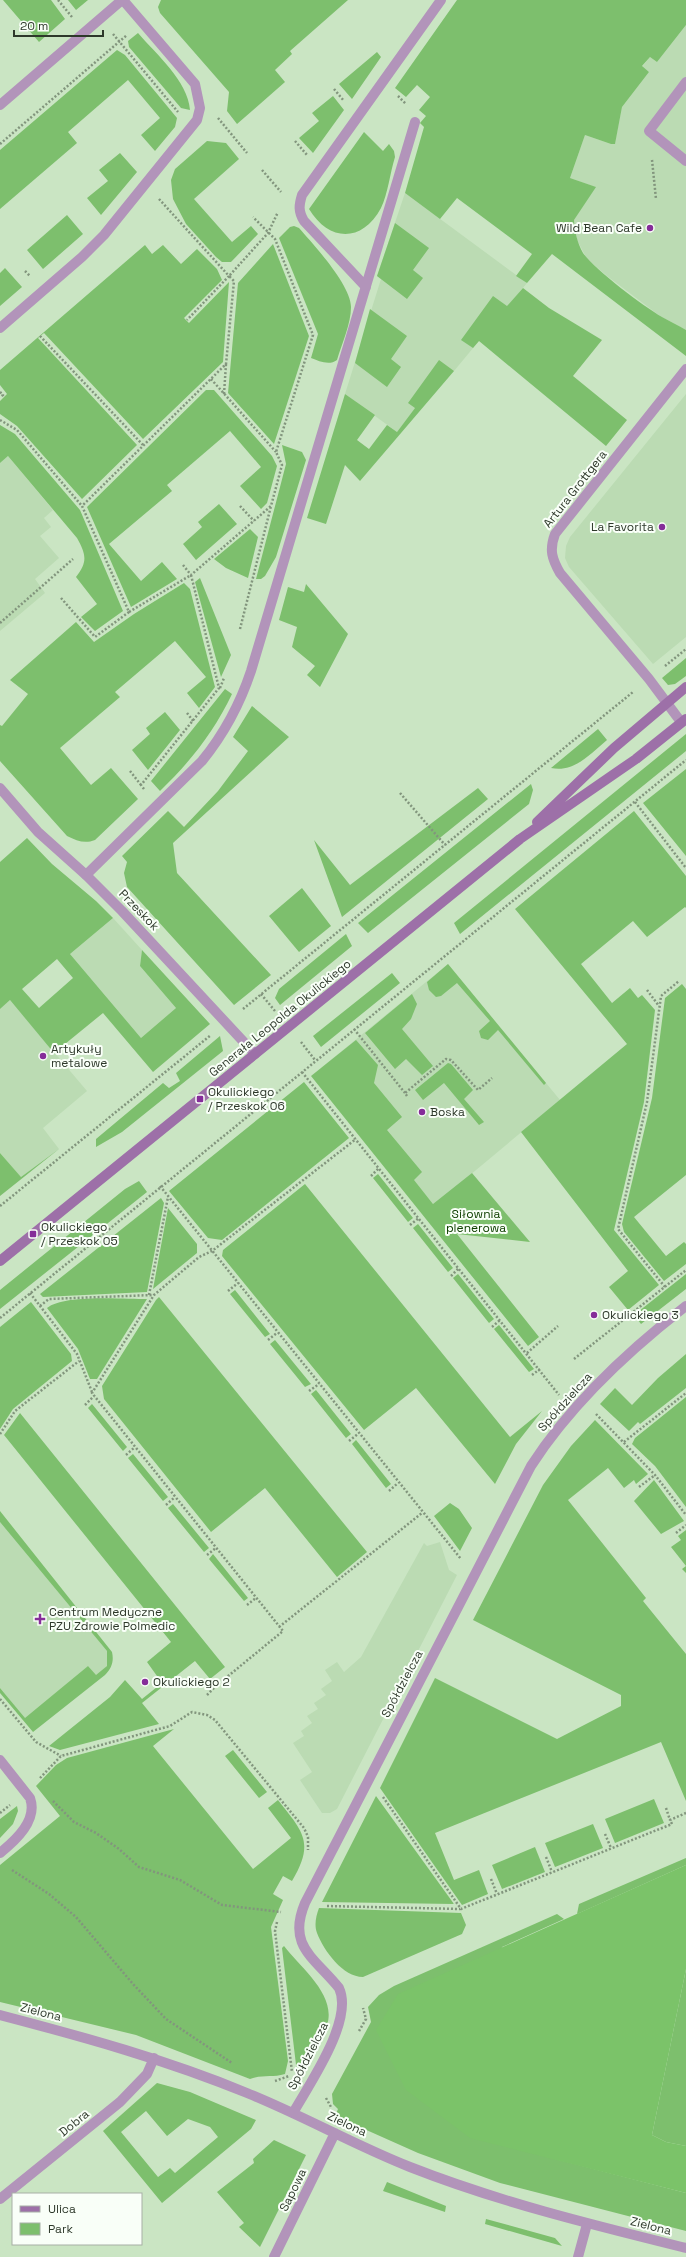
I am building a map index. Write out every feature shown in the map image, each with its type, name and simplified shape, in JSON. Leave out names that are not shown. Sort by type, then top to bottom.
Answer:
[{"type":"main road","name":"Generała Leopolda Okulickiego","points":[[520,839],[578,780],[686,687]]},
{"type":"main road","name":"Generała Leopolda Okulickiego","points":[[0,1261],[520,839],[624,768],[684,720]]},
{"type":"street","points":[[0,105],[123,0],[195,84],[200,108],[197,120],[192,129],[104,235],[82,257],[0,328]]},
{"type":"street","points":[[366,287],[304,221],[299,208],[302,195],[441,0]]},
{"type":"street","points":[[686,82],[649,131],[686,161]]},
{"type":"street","points":[[86,875],[202,761],[237,709],[254,663],[415,122]]},
{"type":"street","name":"Artura Grottgera","points":[[684,720],[667,702],[560,573],[551,554],[551,544],[555,534],[686,369]]},
{"type":"street","name":"Przeskok","points":[[0,788],[38,832],[86,875],[255,1054]]},
{"type":"street","name":"Spółdzielcza","points":[[293,2113],[334,2038],[343,2009],[343,1997],[339,1988],[300,1941],[298,1918],[305,1903],[531,1466],[551,1437],[629,1353],[686,1306]]},
{"type":"street","points":[[0,1760],[26,1793],[32,1805],[32,1813],[20,1833],[0,1852]]},
{"type":"street","name":"Zielona","points":[[0,2015],[79,2035],[154,2058],[212,2079],[293,2113],[409,2166],[484,2194],[587,2224],[686,2248]]},
{"type":"street","name":"Dobra","points":[[0,2199],[120,2102],[147,2074],[154,2058]]},
{"type":"street","name":"Sapowa","points":[[274,2257],[335,2133]]},
{"type":"street","points":[[578,2257],[587,2224]]},
{"type":"path","points":[[0,144],[120,42],[182,116]]},
{"type":"path","points":[[383,82],[417,114],[415,122]]},
{"type":"path","points":[[334,89],[346,102]]},
{"type":"path","points":[[200,108],[218,118],[247,153]]},
{"type":"path","points":[[649,131],[656,199]]},
{"type":"path","points":[[295,141],[312,161]]},
{"type":"path","points":[[262,170],[285,198]]},
{"type":"path","points":[[146,185],[234,281],[224,394]]},
{"type":"path","points":[[187,320],[268,233],[282,205]]},
{"type":"path","points":[[253,217],[275,239],[313,335],[276,452]]},
{"type":"path","points":[[40,336],[143,445]]},
{"type":"path","points":[[82,506],[226,364]]},
{"type":"path","points":[[211,379],[276,452],[282,465],[270,506],[244,610]]},
{"type":"path","points":[[0,392],[3,395],[0,397]]},
{"type":"path","points":[[0,420],[17,430],[82,506],[129,612]]},
{"type":"path","points":[[240,506],[254,521]]},
{"type":"path","points":[[61,598],[95,637],[129,612],[191,575],[270,506]]},
{"type":"path","points":[[0,623],[74,560]]},
{"type":"path","points":[[141,785],[194,722],[219,688],[191,575],[183,565]]},
{"type":"path","points":[[0,1206],[686,649]]},
{"type":"path","points":[[186,713],[194,722]]},
{"type":"path","points":[[0,1318],[160,1186],[686,760]]},
{"type":"path","points":[[130,771],[146,791]]},
{"type":"path","points":[[400,793],[445,845]]},
{"type":"path","points":[[635,802],[686,868]]},
{"type":"path","points":[[664,1287],[618,1229],[647,1102],[661,996],[679,981]]},
{"type":"path","points":[[647,990],[659,1006]]},
{"type":"path","points":[[354,1029],[407,1096]]},
{"type":"path","points":[[405,1093],[446,1059],[451,1060],[478,1090],[492,1078]]},
{"type":"path","points":[[302,1072],[559,1393],[558,1402]]},
{"type":"path","points":[[92,1393],[154,1295],[199,1257],[212,1251],[356,1139]]},
{"type":"path","points":[[371,1176],[379,1168]]},
{"type":"path","points":[[160,1186],[358,1434],[461,1559]]},
{"type":"path","points":[[149,1295],[168,1196]]},
{"type":"path","points":[[410,1225],[419,1218]]},
{"type":"path","points":[[451,1276],[459,1268]]},
{"type":"path","points":[[574,1359],[686,1270]]},
{"type":"path","points":[[228,1291],[238,1283]]},
{"type":"path","points":[[30,1293],[77,1354],[78,1361],[94,1396],[283,1631],[207,1695]]},
{"type":"path","points":[[40,1306],[49,1300],[154,1295]]},
{"type":"path","points":[[492,1327],[500,1320]]},
{"type":"path","points":[[527,1353],[558,1326]]},
{"type":"path","points":[[268,1340],[277,1333]]},
{"type":"path","points":[[0,1434],[14,1411],[78,1361]]},
{"type":"path","points":[[532,1376],[540,1369]]},
{"type":"path","points":[[309,1391],[318,1384]]},
{"type":"path","points":[[624,1442],[686,1393]]},
{"type":"path","points":[[85,1405],[94,1396]]},
{"type":"path","points":[[584,1400],[655,1475],[686,1515]]},
{"type":"path","points":[[349,1441],[358,1434]]},
{"type":"path","points":[[126,1455],[135,1446]]},
{"type":"path","points":[[639,1487],[655,1475]]},
{"type":"path","points":[[389,1491],[398,1483]]},
{"type":"path","points":[[166,1505],[175,1497]]},
{"type":"path","points":[[279,1627],[422,1513]]},
{"type":"path","points":[[676,1533],[686,1525]]},
{"type":"path","points":[[207,1555],[216,1548]]},
{"type":"path","points":[[247,1606],[256,1598]]},
{"type":"path","points":[[0,1699],[36,1742],[61,1756]]},
{"type":"path","points":[[26,1793],[61,1756],[170,1726],[192,1712],[207,1715],[215,1720],[304,1828],[308,1837],[308,1854]]},
{"type":"path","points":[[369,1777],[461,1909]]},
{"type":"path","points":[[51,1799],[71,1820],[119,1849],[139,1867],[180,1880],[222,1905],[281,1912]]},
{"type":"path","points":[[305,1903],[319,1906],[461,1909],[672,1824],[666,1808]]},
{"type":"path","points":[[670,1820],[686,1813]]},
{"type":"path","points":[[605,1834],[611,1848]]},
{"type":"path","points":[[546,1857],[552,1872]]},
{"type":"path","points":[[6,1866],[49,1894],[76,1917],[133,1984],[166,2019],[237,2066]]},
{"type":"path","points":[[491,1880],[497,1894]]},
{"type":"path","points":[[272,2082],[288,2077],[293,2071],[275,1931],[281,1912],[285,1905]]},
{"type":"shaded area","points":[[686,25],[686,330],[660,316],[587,259],[577,240],[574,220],[595,187],[570,178],[585,135],[611,144],[615,143],[622,107],[649,72],[642,67],[650,57],[657,62]]},
{"type":"shaded area","points":[[405,193],[527,283],[454,371],[415,408],[397,432],[345,394],[381,279],[377,276]]},
{"type":"shaded area","points":[[686,394],[686,637],[653,664],[569,567],[565,558],[566,546],[570,537]]},
{"type":"shaded area","points":[[8,456],[53,510],[44,518],[51,527],[40,536],[59,558],[35,579],[45,593],[0,631],[0,463]]},
{"type":"shaded area","points":[[113,918],[142,950],[140,966],[176,1008],[141,1038],[70,954]]},
{"type":"shaded area","points":[[448,964],[560,1100],[434,1205],[321,1068]]},
{"type":"shaded area","points":[[10,1000],[87,1091],[43,1128],[59,1149],[21,1177],[0,1153],[0,1009]]},
{"type":"shaded area","name":"Centrum Medyczne PZU Zdrowie Polmedic","points":[[0,1522],[107,1651],[107,1666],[96,1676],[88,1666],[25,1719],[0,1688]]},
{"type":"shaded area","points":[[440,1542],[449,1570],[457,1575],[337,1809],[330,1813],[322,1813],[300,1780],[312,1772],[293,1743],[304,1736],[301,1731],[312,1723],[307,1716],[318,1709],[314,1703],[326,1695],[321,1689],[332,1681],[325,1670],[337,1662],[344,1672],[361,1657],[424,1543],[427,1546]]},
{"type":"green space","points":[[3,0],[51,0],[65,19],[39,42]]},
{"type":"green space","points":[[68,0],[88,0],[76,10]]},
{"type":"green space","points":[[161,0],[348,0],[290,51],[292,54],[275,70],[285,82],[237,124],[227,111],[229,92],[160,13],[158,7]]},
{"type":"green space","points":[[457,0],[686,0],[686,25],[657,62],[650,57],[642,66],[649,72],[622,107],[615,144],[585,135],[570,178],[596,187],[574,220],[579,245],[583,253],[597,268],[632,296],[654,312],[686,330],[686,356],[552,254],[527,283],[516,276],[532,254],[457,198],[440,219],[405,193],[424,127],[420,123],[426,116],[419,110],[430,97],[417,85],[406,97],[395,88]]},
{"type":"green space","points":[[138,33],[170,68],[177,78],[184,89],[190,110],[181,108],[129,47],[128,41]]},
{"type":"green space","points":[[117,50],[125,55],[177,118],[175,127],[155,151],[141,135],[160,118],[128,80],[68,132],[77,143],[0,209],[0,150]]},
{"type":"green space","points":[[377,52],[381,57],[352,99],[339,84]]},
{"type":"green space","points":[[333,96],[344,110],[313,153],[299,138],[319,121],[312,113]]},
{"type":"green space","points":[[364,132],[383,151],[389,144],[394,151],[395,157],[385,196],[381,208],[365,228],[345,234],[336,232],[326,228],[317,220],[309,209]]},
{"type":"green space","points":[[207,141],[226,143],[239,159],[194,199],[232,242],[251,226],[258,234],[231,262],[222,262],[216,257],[186,224],[173,199],[171,180],[175,169]]},
{"type":"green space","points":[[120,153],[137,172],[101,215],[87,198],[108,181],[99,170]]},
{"type":"green space","points":[[67,215],[83,234],[43,269],[27,250]]},
{"type":"green space","points":[[395,223],[429,248],[413,270],[423,278],[407,299],[377,276]]},
{"type":"green space","points":[[294,226],[299,228],[330,265],[345,288],[349,298],[351,307],[350,320],[337,360],[331,363],[311,358],[318,334],[279,238],[290,227]]},
{"type":"green space","points":[[273,244],[309,336],[274,444],[228,393],[238,283]]},
{"type":"green space","points":[[145,245],[152,254],[163,245],[181,264],[197,249],[217,269],[222,280],[184,318],[189,323],[229,282],[223,362],[143,439],[44,333],[38,338],[137,445],[82,499],[17,426],[0,414],[0,401],[7,394],[0,385],[0,370]]},
{"type":"green space","points":[[5,268],[22,287],[0,306],[0,273]]},
{"type":"green space","points":[[523,288],[549,308],[602,340],[573,376],[627,420],[606,446],[479,341],[473,348],[461,340],[493,296],[507,306]]},
{"type":"green space","points":[[370,309],[407,336],[391,359],[401,367],[387,387],[355,363]]},
{"type":"green space","points":[[439,360],[454,371],[360,481],[345,465],[326,524],[307,518],[345,394],[375,415],[357,440],[369,449],[387,425],[397,432],[415,408],[408,403]]},
{"type":"green space","points":[[206,390],[214,390],[272,456],[277,466],[267,503],[261,509],[240,486],[261,467],[230,431],[167,485],[172,491],[109,544],[141,581],[162,562],[177,579],[131,607],[87,507]]},
{"type":"green space","points":[[0,425],[15,434],[80,510],[123,611],[95,631],[81,617],[97,604],[76,577],[84,562],[84,553],[80,544],[77,538],[8,456],[0,463]]},
{"type":"green space","points":[[282,445],[302,452],[306,460],[276,557],[265,576],[261,579],[256,579],[286,464]]},
{"type":"green space","points":[[219,504],[237,524],[196,560],[183,544],[202,527],[198,522]]},
{"type":"green space","points":[[250,529],[258,537],[248,578],[226,568],[214,559]]},
{"type":"green space","points":[[200,578],[231,655],[221,677],[195,582]]},
{"type":"green space","points":[[184,583],[190,589],[215,687],[199,708],[187,693],[206,677],[175,641],[115,692],[120,697],[60,748],[91,785],[111,768],[138,799],[95,840],[84,842],[78,841],[67,836],[0,761],[0,725],[2,726],[28,694],[10,680],[76,622],[94,642],[134,614]]},
{"type":"green space","points":[[306,584],[348,634],[320,687],[307,675],[315,666],[292,647],[297,627],[279,620],[288,587],[304,592]]},
{"type":"green space","points":[[686,658],[686,676],[675,684],[668,685],[662,678]]},
{"type":"green space","points":[[225,689],[232,694],[209,734],[191,758],[160,791],[151,781]]},
{"type":"green space","points":[[252,706],[289,737],[173,843],[177,873],[271,975],[234,1005],[127,887],[124,873],[127,862],[122,856],[168,811],[184,827],[218,791],[248,751],[233,737]]},
{"type":"green space","points":[[165,712],[180,730],[148,770],[132,750],[150,734],[146,728]]},
{"type":"green space","points":[[598,729],[607,740],[588,756],[567,768],[551,768]]},
{"type":"green space","points":[[686,734],[686,751],[460,934],[454,923]]},
{"type":"green space","points":[[686,769],[686,856],[643,803]]},
{"type":"green space","points":[[531,784],[533,790],[529,804],[368,933],[358,923]]},
{"type":"green space","points":[[478,788],[488,799],[342,917],[314,840],[350,885]]},
{"type":"green space","points":[[634,811],[686,876],[686,908],[685,907],[647,937],[633,921],[581,964],[612,1003],[630,988],[638,998],[642,995],[655,1010],[644,1102],[614,1230],[659,1285],[628,1310],[609,1287],[628,1271],[521,1132],[627,1044],[515,909]]},
{"type":"green space","points":[[27,838],[52,864],[96,901],[113,918],[70,954],[141,1038],[176,1008],[140,966],[142,950],[210,1024],[153,1072],[103,1013],[54,1053],[10,1000],[0,1009],[0,862]],"holes":[[[57,959],[73,978],[39,1008],[22,989]]]},
{"type":"green space","points":[[302,888],[331,926],[299,952],[269,916]]},
{"type":"green space","points":[[346,934],[352,946],[280,1005],[275,998],[279,989]]},
{"type":"green space","points":[[448,964],[546,1083],[544,1085],[498,1030],[488,1040],[481,1038],[479,1031],[490,1021],[457,983],[441,996],[436,997],[429,990],[427,982]]},
{"type":"green space","points":[[392,973],[400,983],[321,1047],[313,1036]]},
{"type":"green space","points":[[682,984],[686,989],[686,1175],[634,1217],[666,1256],[684,1242],[686,1244],[686,1264],[664,1281],[624,1232],[622,1224],[652,1098],[665,998]]},
{"type":"green space","points":[[412,994],[417,1004],[411,1019],[402,1029],[433,1066],[422,1075],[406,1059],[395,1069],[365,1033]]},
{"type":"green space","points":[[220,1036],[223,1051],[122,1132],[96,1147],[96,1139],[163,1083],[169,1088],[180,1081],[176,1073]]},
{"type":"green space","name":"Siłownia plenerowa","points":[[356,1040],[378,1065],[374,1083],[402,1117],[387,1130],[422,1172],[414,1180],[433,1204],[472,1173],[530,1242],[457,1234],[539,1337],[528,1346],[311,1076]]},
{"type":"green space","points":[[448,1063],[451,1064],[473,1090],[464,1099],[484,1122],[479,1125],[444,1083],[423,1100],[415,1090]]},
{"type":"green space","points":[[304,1082],[349,1138],[222,1240],[208,1238],[169,1191]]},
{"type":"green space","points":[[59,1149],[0,1196],[0,1153],[21,1177]]},
{"type":"green space","points":[[378,1174],[413,1218],[408,1222],[373,1178]]},
{"type":"green space","points":[[139,1181],[147,1192],[0,1309],[0,1290],[125,1189]]},
{"type":"green space","points":[[305,1184],[510,1437],[542,1411],[516,1444],[495,1484],[416,1388],[364,1430],[222,1256],[223,1250]]},
{"type":"green space","points":[[161,1198],[164,1203],[147,1292],[43,1297],[40,1294]]},
{"type":"green space","points":[[168,1208],[197,1244],[197,1253],[153,1289]]},
{"type":"green space","points":[[418,1224],[453,1268],[448,1272],[413,1228]]},
{"type":"green space","points":[[458,1274],[494,1319],[489,1323],[453,1278]]},
{"type":"green space","points":[[686,1274],[686,1289],[641,1324],[634,1315]]},
{"type":"green space","points":[[235,1290],[270,1334],[265,1337],[230,1294]]},
{"type":"green space","points":[[159,1297],[367,1552],[337,1577],[265,1488],[211,1532],[104,1399],[102,1386]]},
{"type":"green space","points":[[80,1299],[147,1299],[97,1379],[90,1379],[78,1349],[47,1308],[66,1301]]},
{"type":"green space","points":[[31,1302],[71,1354],[72,1361],[13,1409],[0,1429],[0,1327]]},
{"type":"green space","points":[[499,1325],[534,1369],[529,1372],[494,1329]]},
{"type":"green space","points":[[275,1340],[311,1384],[305,1387],[270,1344]]},
{"type":"green space","points":[[686,1354],[686,1388],[640,1424],[638,1422],[629,1431],[600,1404],[615,1388],[632,1405],[658,1378]]},
{"type":"green space","points":[[316,1390],[351,1434],[346,1438],[311,1394]]},
{"type":"green space","points":[[686,1397],[686,1507],[655,1466],[632,1444],[635,1438]]},
{"type":"green space","points":[[92,1404],[127,1447],[123,1451],[88,1408]]},
{"type":"green space","points":[[20,1413],[225,1667],[210,1679],[195,1661],[142,1703],[159,1724],[60,1750],[49,1746],[110,1697],[125,1680],[142,1699],[162,1683],[147,1662],[171,1642],[4,1435]]},
{"type":"green space","points":[[595,1420],[648,1474],[636,1484],[634,1480],[624,1488],[608,1468],[568,1500],[646,1598],[643,1601],[686,1654],[686,1801],[661,1742],[435,1833],[454,1880],[479,1870],[488,1894],[462,1905],[380,1788],[435,1678],[557,1739],[621,1706],[621,1695],[473,1620],[543,1485],[571,1446]]},
{"type":"green space","points":[[356,1440],[391,1484],[386,1488],[352,1444]]},
{"type":"green space","points":[[133,1454],[168,1497],[163,1501],[128,1458]]},
{"type":"green space","points":[[654,1480],[684,1521],[661,1534],[634,1501]]},
{"type":"green space","points":[[450,1503],[459,1509],[472,1528],[460,1551],[434,1516]]},
{"type":"green space","points":[[173,1504],[209,1548],[204,1552],[168,1508]]},
{"type":"green space","points":[[0,1511],[113,1655],[111,1667],[105,1675],[33,1732],[0,1693],[0,1688],[25,1718],[88,1666],[96,1675],[107,1666],[107,1651],[0,1522]]},
{"type":"green space","points":[[686,1530],[686,1566],[671,1547],[681,1540],[678,1536]]},
{"type":"green space","points":[[213,1554],[248,1598],[244,1601],[209,1559]]},
{"type":"green space","points":[[686,1566],[686,1573],[682,1569]]},
{"type":"green space","points":[[174,1729],[153,1746],[253,1869],[291,1838],[268,1808],[278,1800],[294,1821],[303,1838],[303,1856],[299,1868],[292,1881],[283,1876],[273,1894],[283,1900],[271,1927],[288,2061],[285,2074],[250,2079],[136,2035],[0,2002],[0,1865],[60,1816],[36,1786],[56,1765],[67,1758]]},
{"type":"green space","points":[[233,1750],[267,1792],[259,1798],[225,1756]]},
{"type":"green space","points":[[376,1796],[454,1904],[322,1902]]},
{"type":"green space","points":[[654,1799],[664,1823],[615,1843],[605,1819]]},
{"type":"green space","points":[[17,1806],[18,1811],[13,1824],[0,1838],[0,1819]]},
{"type":"green space","points":[[593,1824],[603,1848],[555,1867],[545,1843]]},
{"type":"green space","points":[[535,1847],[545,1872],[502,1889],[492,1865]]},
{"type":"green space","points":[[686,1858],[686,1865],[577,1914],[579,1904]]},
{"type":"green space","points":[[686,1865],[686,1969],[652,2135],[666,2142],[686,2146],[686,2193],[470,2138],[406,2090],[376,2030],[398,1994]]},
{"type":"green space","points":[[319,1908],[461,1913],[466,1925],[462,1934],[363,1977],[348,1973],[329,1955],[317,1933],[316,1917]]},
{"type":"green space","points":[[557,1914],[564,1919],[502,1947],[470,2137],[686,2193],[686,2231],[500,2183],[418,2153],[335,2116],[338,2109],[333,2104],[332,2094],[371,2022],[368,2007],[379,1995],[394,1986]]},
{"type":"green space","points":[[284,1946],[322,1992],[327,2003],[329,2014],[327,2025],[321,2037],[297,2073],[282,1948]]},
{"type":"green space","points":[[686,1969],[686,2146],[666,2142],[652,2135]]},
{"type":"green space","points":[[157,2083],[190,2092],[256,2120],[251,2129],[162,2203],[103,2131]],"holes":[[[146,2111],[167,2136],[188,2119],[210,2127],[218,2137],[175,2173],[170,2168],[158,2177],[121,2132]]]},
{"type":"green space","points":[[274,2140],[306,2155],[260,2247],[239,2227],[244,2223],[217,2192],[254,2163],[253,2159]]},
{"type":"green space","points":[[387,2182],[446,2206],[445,2212],[383,2191]]},
{"type":"green space","points":[[486,2219],[555,2238],[562,2246],[485,2224]]},
{"type":"place","name":"Wild Bean Cafe","points":[[650,228]]},
{"type":"place","name":"La Favorita","points":[[662,527]]},
{"type":"place","name":"Artykuły metalowe","points":[[43,1056]]},
{"type":"place","name":"Okulickiego / Przeskok 06","points":[[200,1099]]},
{"type":"place","name":"Boska","points":[[422,1112]]},
{"type":"place","name":"Okulickiego / Przeskok 05","points":[[33,1234]]},
{"type":"place","name":"Okulickiego 3","points":[[594,1315]]},
{"type":"place","name":"Centrum Medyczne PZU Zdrowie Polmedic","points":[[40,1619]]},
{"type":"place","name":"Okulickiego 2","points":[[145,1682]]}]
